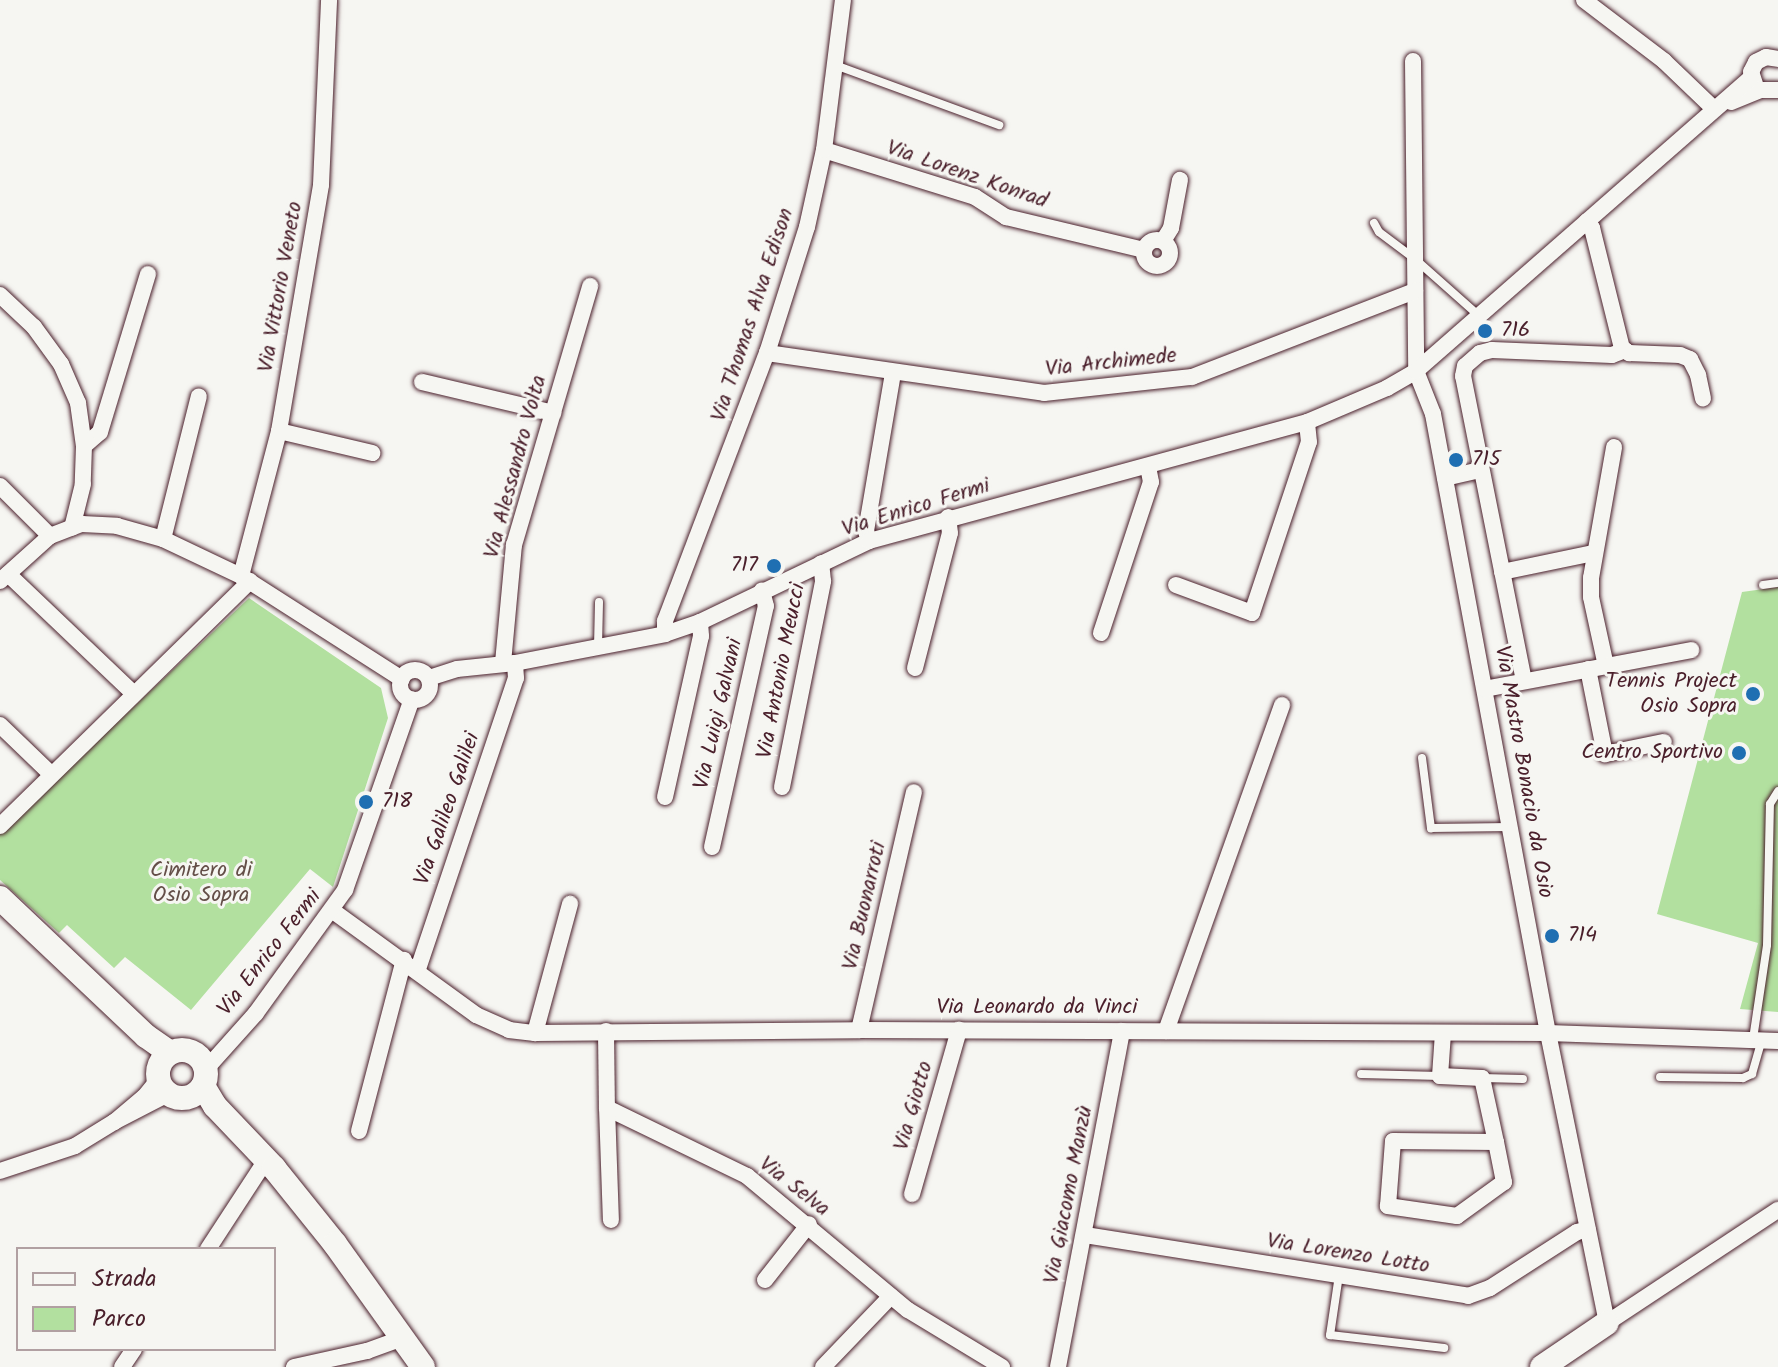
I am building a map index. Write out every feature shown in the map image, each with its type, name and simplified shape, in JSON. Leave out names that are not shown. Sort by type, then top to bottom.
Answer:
[{"type":"street","name":"Via Vittorio Veneto","points":[[246,578],[279,431],[321,185],[329,0]]},
{"type":"street","name":"Via Thomas Alva Edison","points":[[665,634],[665,621],[767,353],[807,227],[824,150],[843,0]]},
{"type":"street","points":[[1584,0],[1664,61],[1713,108],[1756,84],[1778,90]]},
{"type":"street","points":[[1756,84],[1756,62],[1766,57],[1778,59]]},
{"type":"street","points":[[1413,61],[1416,371]]},
{"type":"street","name":"Via Enrico Fermi","points":[[429,678],[457,669],[509,663],[665,634],[700,622],[869,541],[948,517],[1148,467],[1307,422],[1387,388],[1416,371],[1713,108]]},
{"type":"street","name":"Via Lorenz Konrad","points":[[824,150],[975,197],[1006,217],[1144,250],[1147,262],[1162,265],[1170,252],[1163,241],[1171,228],[1180,180]]},
{"type":"street","points":[[1587,221],[1592,228],[1618,339],[1625,350]]},
{"type":"street","points":[[1144,250],[1150,241],[1163,241]]},
{"type":"street","points":[[84,446],[100,432],[148,274]]},
{"type":"street","name":"Via Alessandro Volta","points":[[509,663],[514,545],[590,286]]},
{"type":"street","name":"Via Archimede","points":[[767,353],[1044,393],[1173,381],[1192,377],[1415,291]]},
{"type":"street","points":[[0,295],[34,327],[61,364],[78,403],[84,446],[83,484],[72,528]]},
{"type":"street","points":[[1524,681],[1463,376],[1471,359],[1492,350],[1612,355],[1625,350],[1690,359],[1698,375],[1703,398]]},
{"type":"street","name":"Via Mastro Bonacio da Osio","points":[[1416,371],[1433,414],[1548,1033],[1607,1323]]},
{"type":"street","points":[[869,541],[866,531],[893,373]]},
{"type":"street","points":[[422,382],[553,413]]},
{"type":"street","points":[[163,539],[199,396]]},
{"type":"street","points":[[1176,585],[1252,613],[1309,442],[1307,422]]},
{"type":"street","points":[[279,431],[372,453]]},
{"type":"street","points":[[1606,666],[1591,597],[1594,553],[1614,447]]},
{"type":"street","points":[[1101,633],[1151,482],[1148,467]]},
{"type":"street","points":[[1445,478],[1481,470]]},
{"type":"street","points":[[0,486],[50,536]]},
{"type":"street","points":[[915,668],[950,533],[948,517]]},
{"type":"street","points":[[133,693],[4,578],[50,536],[82,524],[117,526],[163,539],[246,578],[402,679]]},
{"type":"street","points":[[1502,572],[1594,553]]},
{"type":"street","name":"Via Antonio Meucci","points":[[782,787],[823,581],[821,563]]},
{"type":"street","points":[[0,826],[246,578]]},
{"type":"street","name":"Via Luigi Galvani","points":[[712,847],[766,606],[762,591]]},
{"type":"street","points":[[665,797],[701,636],[700,622]]},
{"type":"street","points":[[1485,689],[1691,650]]},
{"type":"street","name":"Via Galileo Galilei","points":[[359,1131],[411,964],[516,678],[509,663]]},
{"type":"street","points":[[1588,669],[1605,754],[1664,742]]},
{"type":"street","points":[[418,670],[429,678],[428,692],[420,699],[412,699],[401,690],[402,679],[407,673],[418,670]]},
{"type":"street","name":"Via Enrico Fermi","points":[[207,1077],[333,911],[345,890],[412,699]]},
{"type":"street","points":[[1166,1031],[1282,705]]},
{"type":"street","points":[[0,725],[51,774]]},
{"type":"street","name":"Via Buonarroti","points":[[859,1030],[914,792]]},
{"type":"street","points":[[0,898],[146,1036],[180,1098],[207,1077]]},
{"type":"street","points":[[535,1033],[570,904]]},
{"type":"street","name":"Via Leonardo da Vinci","points":[[333,911],[492,1023],[535,1033],[859,1030],[1548,1033],[1764,1040]]},
{"type":"street","name":"Via Giotto","points":[[912,1194],[959,1030]]},
{"type":"street","points":[[606,1031],[611,1220]]},
{"type":"street","name":"Via Giacomo Manzù","points":[[1058,1367],[1122,1031]]},
{"type":"street","points":[[1443,1033],[1440,1076],[1482,1078],[1496,1142],[1504,1182],[1457,1216],[1388,1206],[1393,1141],[1496,1142]]},
{"type":"street","points":[[0,1171],[75,1146],[114,1122],[144,1097],[182,1049],[207,1077],[266,1160],[335,1244],[423,1367]]},
{"type":"street","name":"Via Selva","points":[[607,1108],[747,1176],[809,1224],[891,1296],[945,1334],[1002,1367]]},
{"type":"street","points":[[209,1247],[266,1160]]},
{"type":"street","points":[[1542,1367],[1778,1210]]},
{"type":"street","points":[[765,1280],[809,1224]]},
{"type":"street","name":"Via Lorenzo Lotto","points":[[1085,1235],[1468,1296],[1480,1294],[1577,1232],[1588,1229]]},
{"type":"street","points":[[823,1367],[891,1296]]},
{"type":"street","points":[[294,1367],[403,1338]]},
{"type":"lane","points":[[835,65],[999,125]]},
{"type":"lane","points":[[1374,223],[1379,232],[1415,259],[1479,316]]},
{"type":"lane","points":[[1763,585],[1778,583]]},
{"type":"lane","points":[[598,647],[599,602]]},
{"type":"lane","points":[[1422,758],[1431,828],[1510,827]]},
{"type":"lane","points":[[1660,1077],[1743,1078],[1752,1074],[1764,1040],[1770,804],[1778,791]]},
{"type":"lane","points":[[1361,1074],[1440,1076]]},
{"type":"lane","points":[[1482,1078],[1523,1079]]},
{"type":"lane","points":[[1339,1275],[1330,1335],[1444,1348]]},
{"type":"green space","name":"Centro Sportivo","points":[[1778,587],[1778,1012],[1740,1009],[1758,943],[1657,914],[1742,592]]},
{"type":"green space","name":"Cimitero di Osio Sopra","points":[[249,598],[381,688],[388,718],[333,887],[310,869],[191,1010],[125,957],[114,968],[67,925],[59,933],[0,880],[0,833]]},
{"type":"place","name":"716","points":[[1485,331]]},
{"type":"place","name":"715","points":[[1456,460]]},
{"type":"place","name":"717","points":[[774,566]]},
{"type":"place","name":"Tennis Project Osio Sopra","points":[[1753,694]]},
{"type":"place","name":"Centro Sportivo","points":[[1739,753]]},
{"type":"place","name":"718","points":[[366,802]]},
{"type":"place","name":"714","points":[[1552,936]]}]
